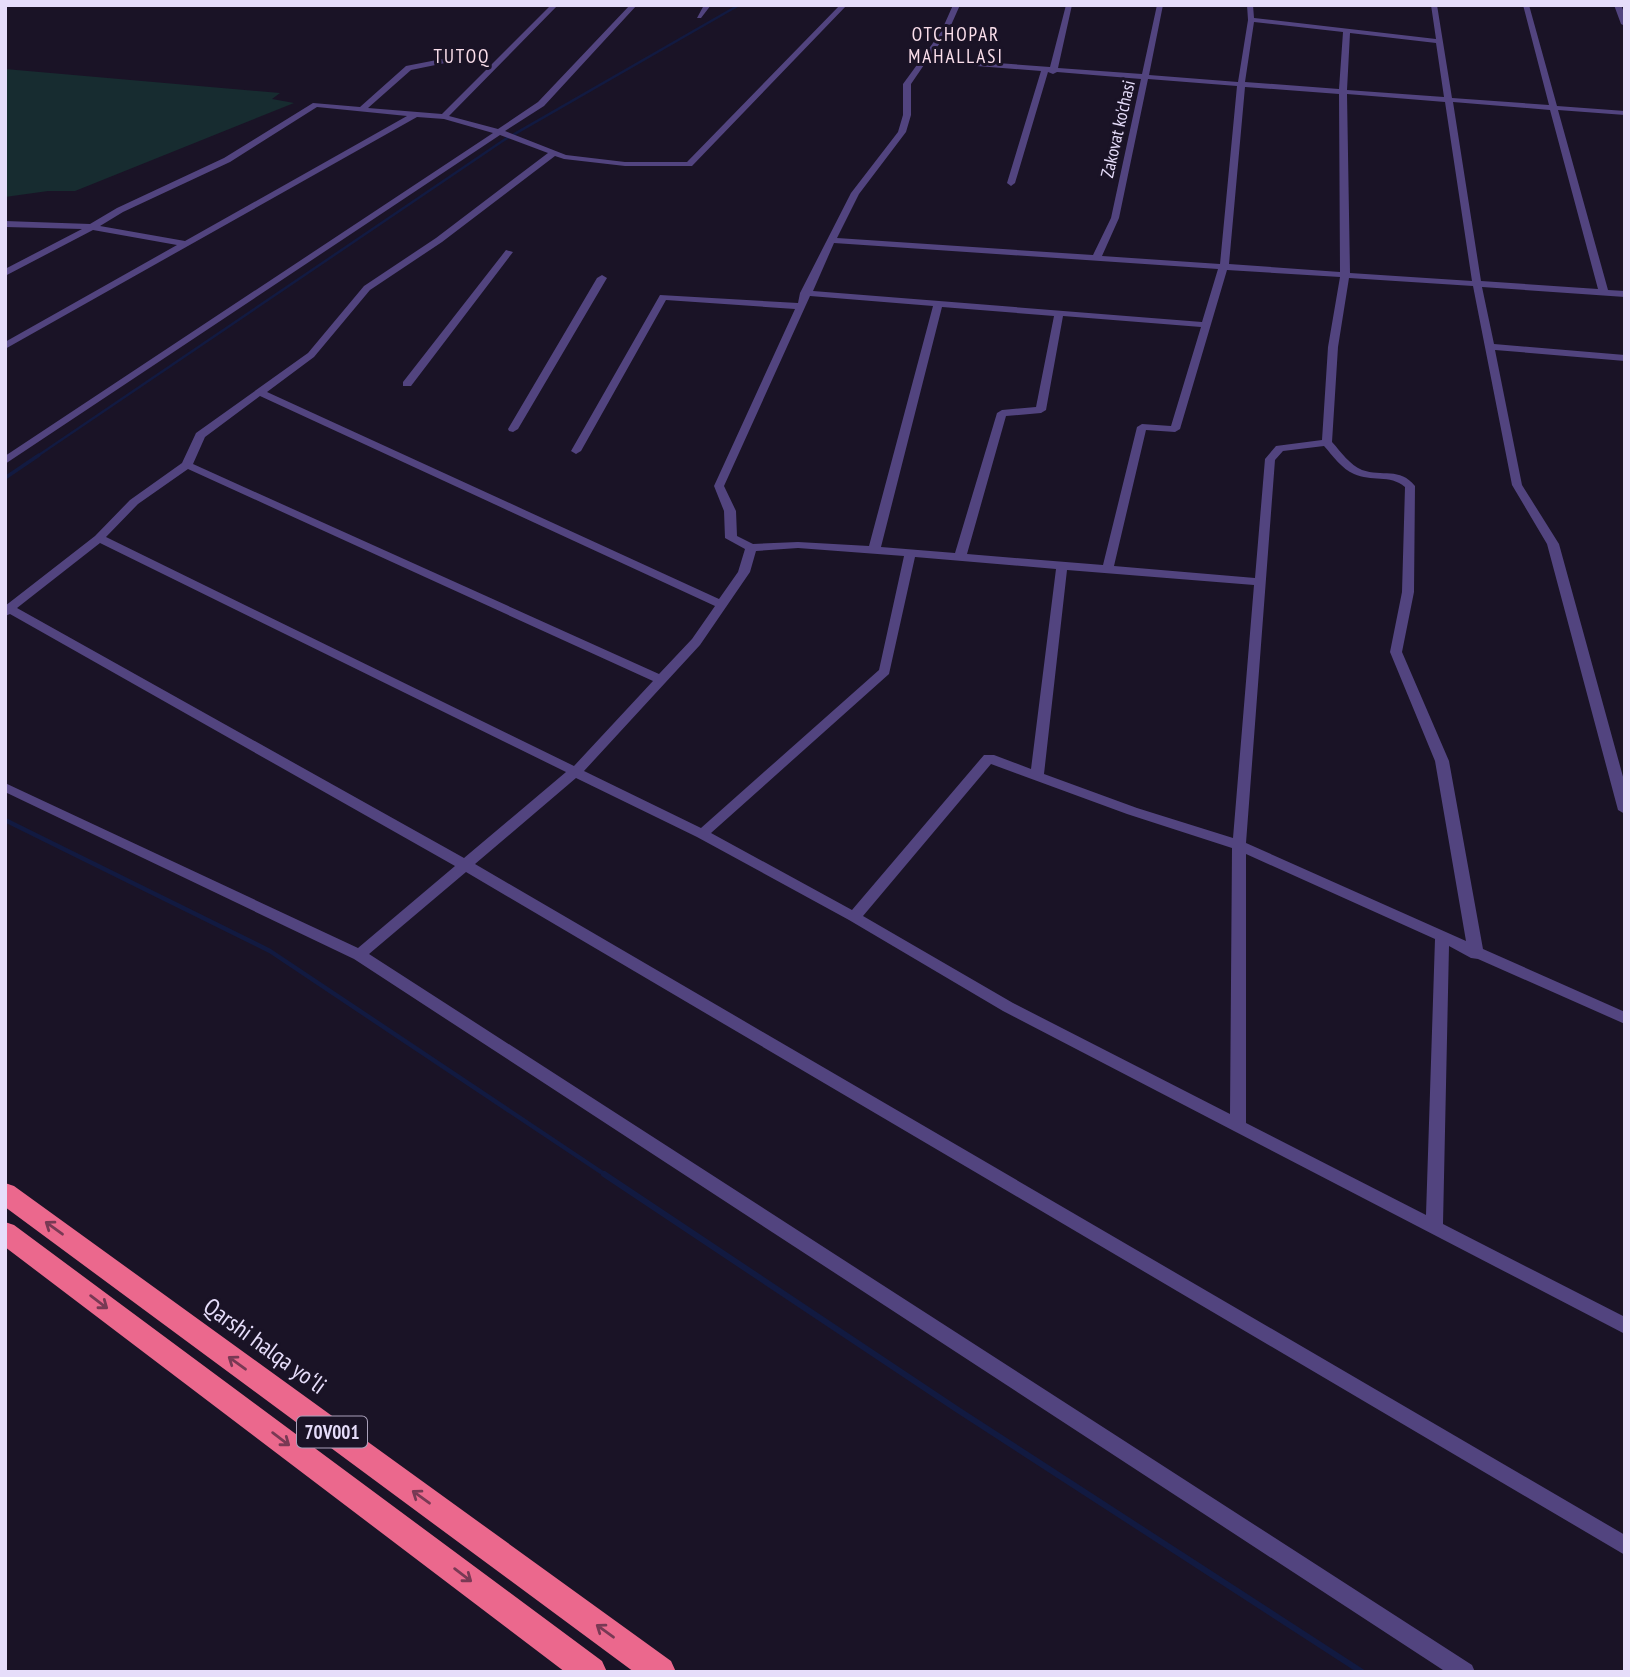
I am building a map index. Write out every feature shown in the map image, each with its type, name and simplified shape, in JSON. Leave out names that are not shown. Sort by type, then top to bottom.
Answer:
[{"type":"highway","name":"Qarshi halqa yoʻli","points":[[5,1193],[660,1672]]},
{"type":"highway","name":"70V001","points":[[5,1232],[591,1672]]},
{"type":"street","points":[[444,117],[555,5]]},
{"type":"street","points":[[5,461],[541,104],[634,5]]},
{"type":"street","points":[[699,17],[708,5]]},
{"type":"street","points":[[5,274],[90,227],[227,160],[316,105],[444,117],[517,136],[552,154],[625,164],[689,164],[844,5]]},
{"type":"street","points":[[957,5],[944,32],[907,83],[907,115],[902,132],[855,193],[805,293],[719,486],[730,511],[732,538],[751,548],[798,545],[1261,582]]},
{"type":"street","points":[[1011,183],[1069,5]]},
{"type":"street","name":"Zakovat ko'chasi","points":[[1097,257],[1115,218],[1160,5]]},
{"type":"street","points":[[1108,569],[1142,428],[1175,429],[1224,265],[1241,86],[1251,20],[1250,5]]},
{"type":"street","points":[[1434,5],[1477,284],[1517,485],[1553,544],[1625,810]]},
{"type":"street","points":[[1526,5],[1604,293]]},
{"type":"street","points":[[1617,5],[1625,24]]},
{"type":"street","points":[[1251,20],[1438,41]]},
{"type":"street","points":[[1347,31],[1343,93],[1345,274],[1333,347],[1327,443],[1350,469],[1362,474],[1395,476],[1406,480],[1410,486],[1408,592],[1396,652],[1442,761],[1476,954]]},
{"type":"street","points":[[361,110],[409,68],[447,60]]},
{"type":"street","points":[[923,60],[1447,102],[1625,113]]},
{"type":"street","points":[[5,345],[414,115]]},
{"type":"street","points":[[552,154],[439,240],[367,288],[312,355],[200,435],[187,465],[134,502],[99,538],[7,610],[465,865],[1625,1546]]},
{"type":"street","points":[[5,224],[90,227],[187,244]]},
{"type":"street","points":[[831,240],[1625,294]]},
{"type":"street","points":[[407,384],[509,252]]},
{"type":"street","points":[[513,429],[602,278]]},
{"type":"street","points":[[805,293],[1207,325]]},
{"type":"street","points":[[576,451],[663,296],[799,306]]},
{"type":"street","points":[[873,550],[938,303]]},
{"type":"street","points":[[960,557],[1002,413],[1041,410],[1059,313]]},
{"type":"street","points":[[1489,347],[1625,358]]},
{"type":"street","points":[[260,392],[720,604]]},
{"type":"street","points":[[1238,1127],[1239,845],[1270,459],[1280,448],[1327,443]]},
{"type":"street","points":[[187,465],[659,679]]},
{"type":"street","points":[[99,538],[577,770],[702,834],[855,917],[1008,1007],[1625,1326]]},
{"type":"street","points":[[359,955],[577,770],[695,642],[744,572],[751,548]]},
{"type":"street","points":[[702,834],[885,671],[911,553]]},
{"type":"street","points":[[1037,775],[1062,566]]},
{"type":"street","points":[[855,917],[989,758],[1132,811],[1239,845],[1625,1019]]},
{"type":"street","points":[[5,787],[359,955],[1465,1672]]},
{"type":"street","points":[[1434,1227],[1441,938]]},
{"type":"green space","points":[[5,69],[280,93],[272,99],[294,103],[75,191],[48,191],[5,197]]},
{"type":"waterway","points":[[36,457],[504,140],[739,5]]},
{"type":"waterway","points":[[5,478],[39,455]]},
{"type":"waterway","points":[[5,820],[270,951],[607,1176]]},
{"type":"waterway","points":[[607,1176],[958,1410],[1362,1672]]},
{"type":"district","name":"OTCHOPAR MAHALLASI","points":[[956,45]]},
{"type":"district","name":"TUTOQ","points":[[462,56]]}]
